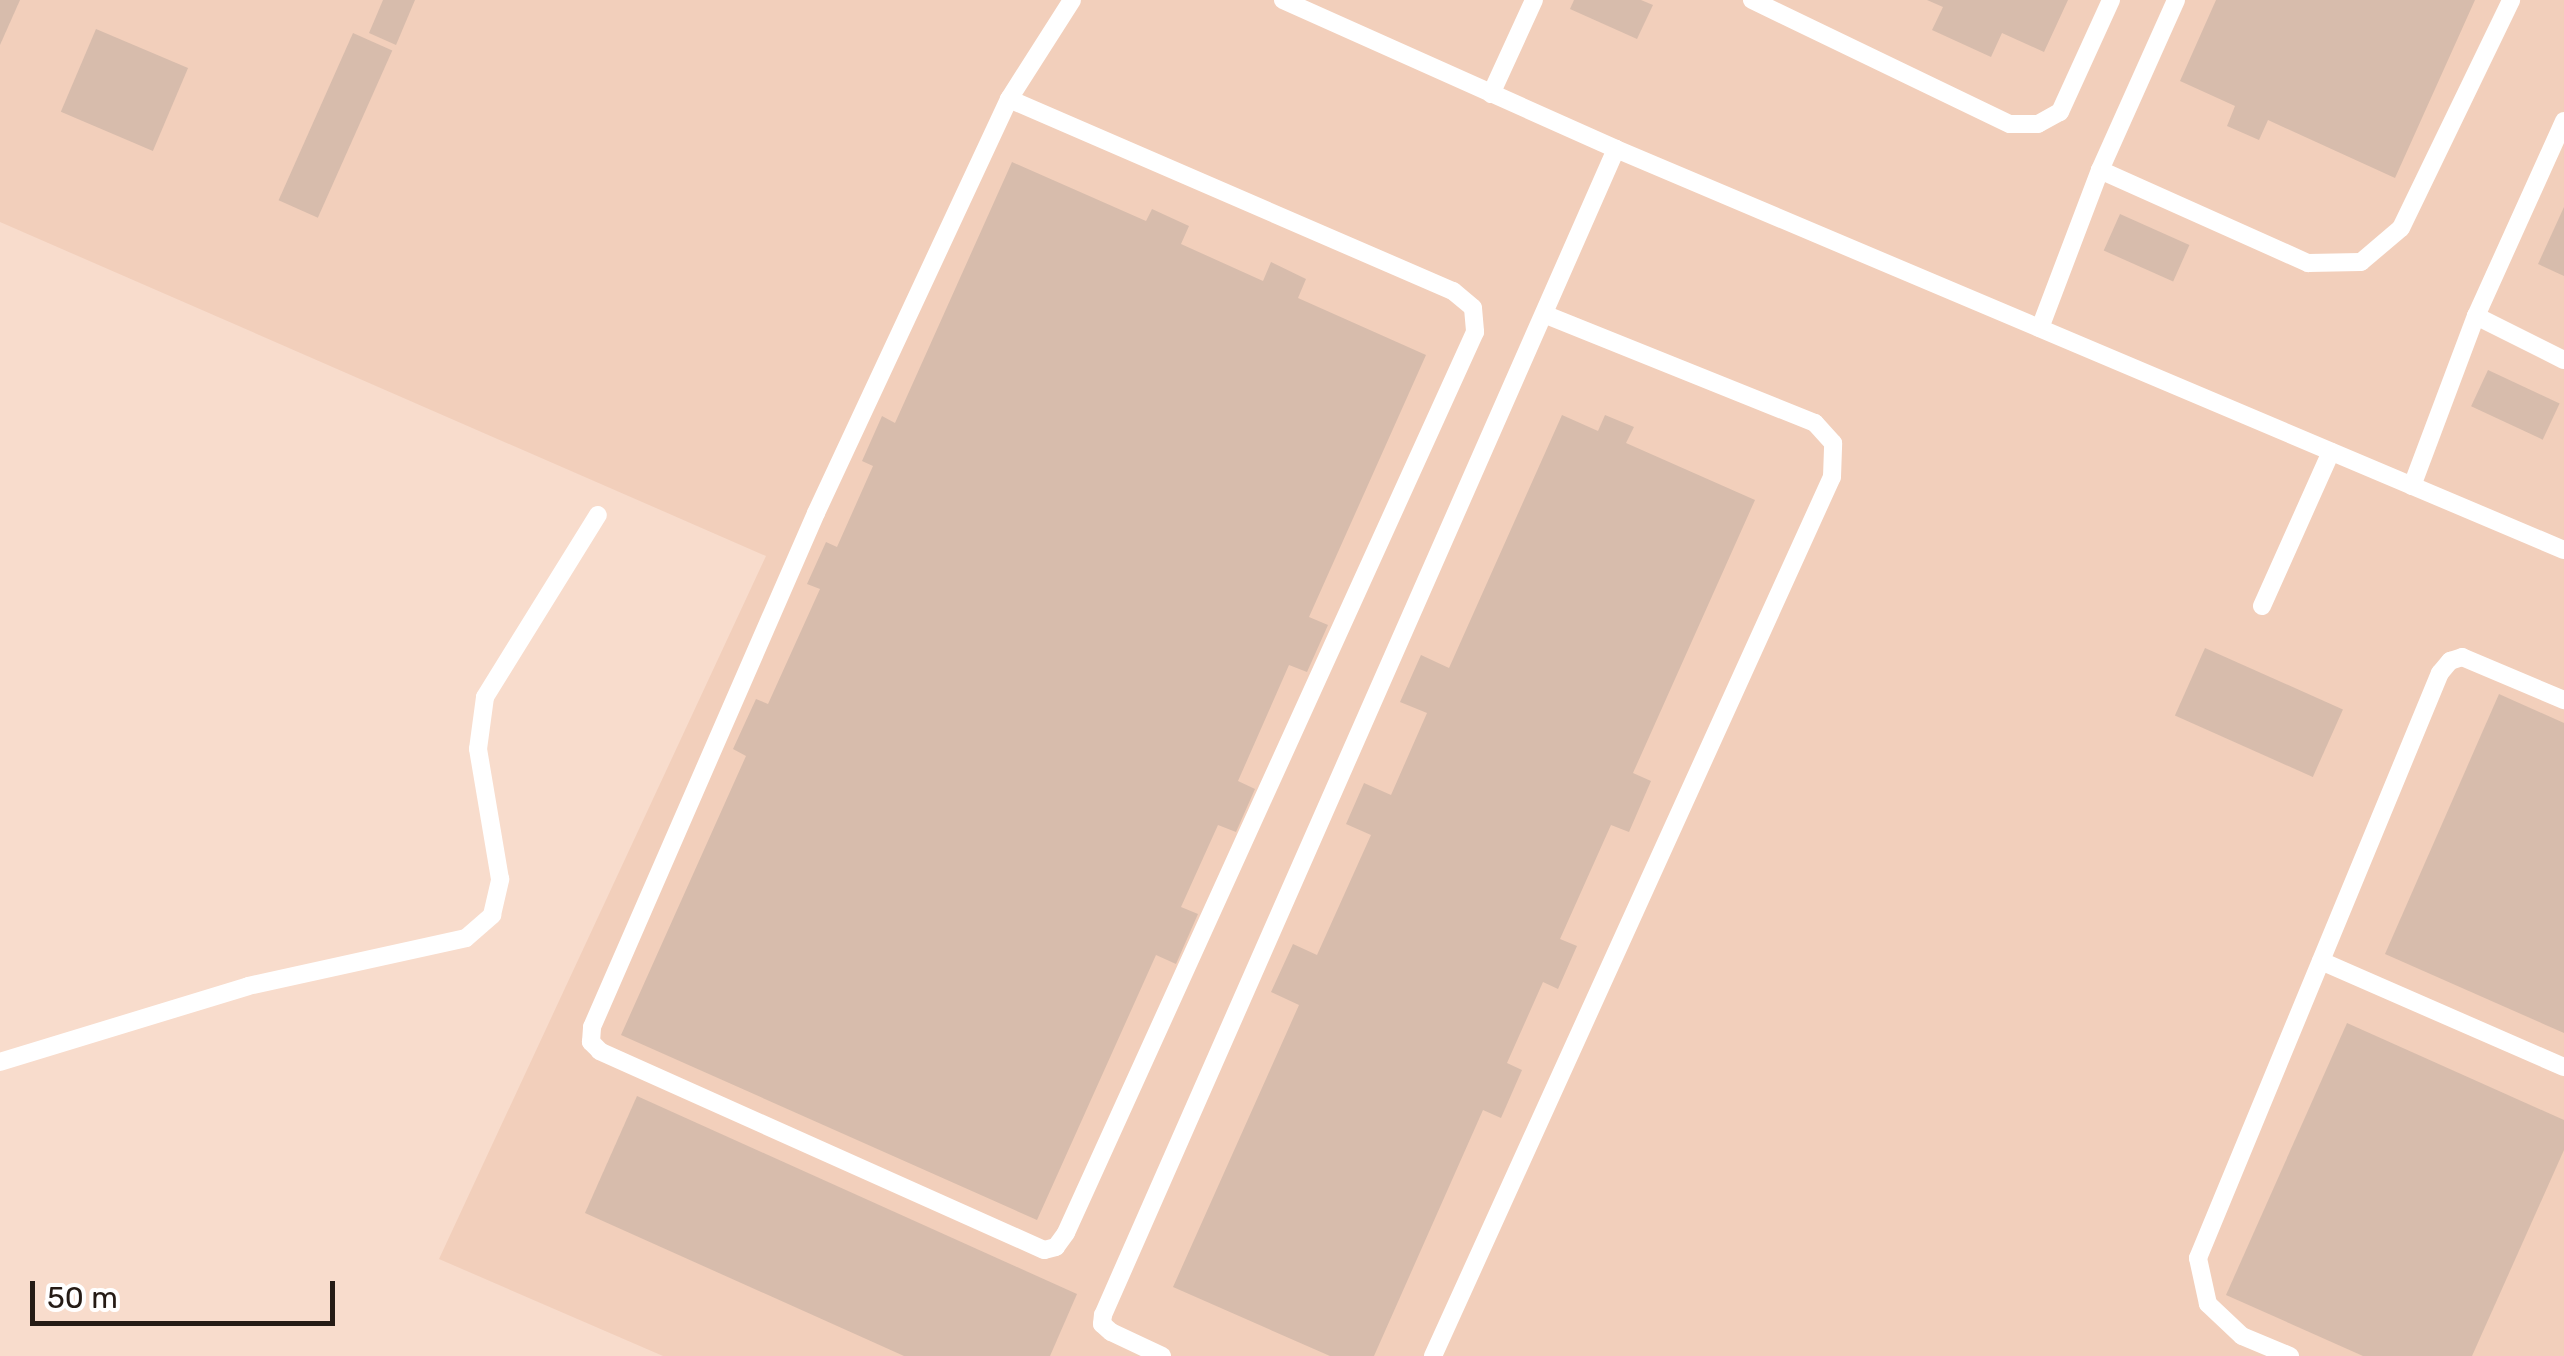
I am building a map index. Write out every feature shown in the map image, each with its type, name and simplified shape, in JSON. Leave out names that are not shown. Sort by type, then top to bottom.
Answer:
[{"type":"lane","points":[[1009,100],[1453,291],[1472,308],[1475,332],[1066,1233],[1056,1246],[1044,1250],[600,1052],[591,1042],[592,1027],[816,513],[1009,100],[1072,0]]},
{"type":"lane","points":[[1283,0],[1616,149],[2564,550]]},
{"type":"lane","points":[[1491,94],[1534,0]]},
{"type":"lane","points":[[1752,0],[2010,124],[2038,124],[2060,112],[2111,0]]},
{"type":"lane","points":[[2040,328],[2100,170],[2176,0]]},
{"type":"lane","points":[[2100,170],[2308,263],[2361,262],[2401,228],[2511,0]]},
{"type":"lane","points":[[2412,486],[2476,316],[2564,121]]},
{"type":"lane","points":[[1162,1356],[1111,1332],[1102,1324],[1102,1315],[1616,149]]},
{"type":"lane","points":[[1433,1356],[1832,477],[1833,443],[1815,423],[1546,315]]},
{"type":"lane","points":[[2476,316],[2564,360]]},
{"type":"lane","points":[[2262,606],[2332,452]]},
{"type":"lane","points":[[0,1062],[248,986],[466,938],[492,915],[500,879],[478,749],[485,697],[598,516]]},
{"type":"lane","points":[[2290,1356],[2242,1336],[2208,1304],[2198,1258],[2440,673],[2450,661],[2462,657],[2564,700]]},
{"type":"lane","points":[[2321,961],[2564,1067]]},
{"type":"shaded area","points":[[0,0],[2564,0],[2564,1356],[663,1356],[439,1259],[766,556],[0,222]]},
{"type":"building","points":[[0,0],[20,0],[0,45]]},
{"type":"building","points":[[383,0],[415,0],[396,45],[369,33]]},
{"type":"building","points":[[1574,0],[1641,0],[1653,5],[1637,39],[1570,9]]},
{"type":"building","points":[[1927,0],[2068,0],[2044,52],[2002,33],[1991,57],[1932,30],[1943,7]]},
{"type":"building","points":[[2216,0],[2475,0],[2395,178],[2268,120],[2259,140],[2227,126],[2235,106],[2180,81]]},
{"type":"building","points":[[96,29],[188,68],[153,151],[61,112]]},
{"type":"building","points":[[353,33],[392,50],[318,218],[279,200]]},
{"type":"building","points":[[1012,162],[1146,221],[1152,209],[1189,226],[1181,244],[1263,281],[1271,262],[1306,279],[1298,298],[1426,355],[1309,617],[1328,625],[1307,672],[1289,665],[1238,781],[1255,789],[1236,832],[1218,825],[1181,907],[1198,914],[1176,964],[1156,955],[1037,1220],[621,1035],[746,756],[733,749],[756,699],[768,704],[820,589],[807,584],[826,542],[837,547],[873,466],[862,461],[882,416],[895,423]]},
{"type":"building","points":[[2564,207],[2564,276],[2538,264]]},
{"type":"building","points":[[2120,214],[2189,245],[2173,281],[2104,251]]},
{"type":"building","points":[[2488,370],[2560,403],[2543,440],[2471,406]]},
{"type":"building","points":[[1562,415],[1598,431],[1605,415],[1634,427],[1626,443],[1755,500],[1633,773],[1651,781],[1629,832],[1611,825],[1560,939],[1577,946],[1558,989],[1543,982],[1507,1063],[1522,1070],[1501,1118],[1483,1110],[1374,1356],[1330,1356],[1173,1287],[1299,1005],[1271,992],[1293,944],[1317,955],[1371,835],[1346,824],[1364,783],[1391,795],[1427,713],[1400,702],[1421,655],[1449,668]]},
{"type":"building","points":[[2205,648],[2343,709],[2313,777],[2175,716]]},
{"type":"building","points":[[2499,694],[2564,723],[2564,1033],[2385,954]]},
{"type":"building","points":[[2347,1023],[2564,1120],[2564,1150],[2472,1356],[2363,1356],[2226,1295]]},
{"type":"building","points":[[637,1096],[1077,1294],[1050,1356],[904,1356],[585,1213]]}]
